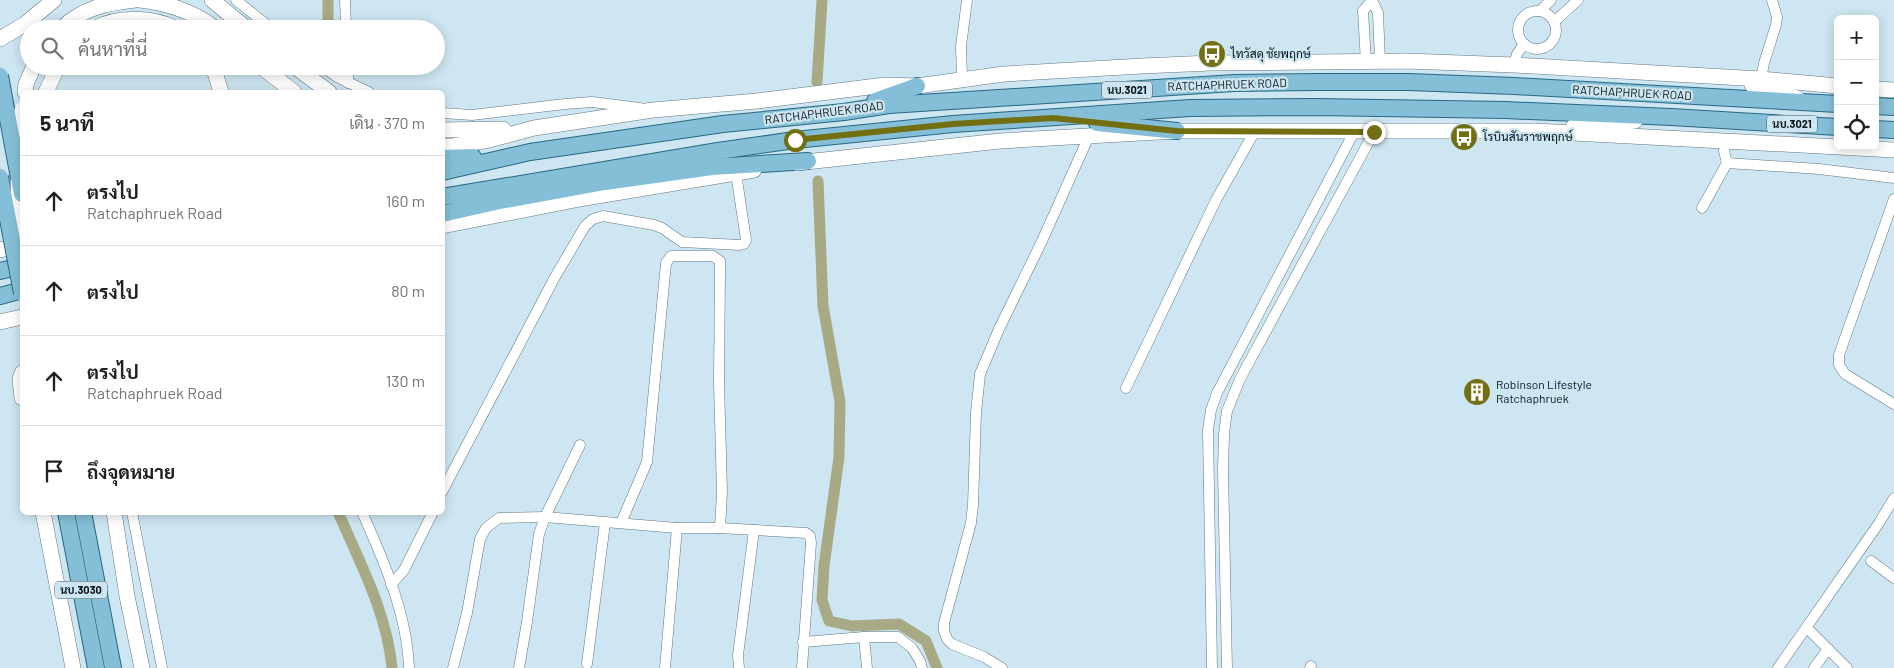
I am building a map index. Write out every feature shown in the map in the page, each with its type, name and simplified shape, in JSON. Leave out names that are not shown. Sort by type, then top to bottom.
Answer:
[{"type":"main road","points":[[30,20],[54,0]]},
{"type":"main road","points":[[70,20],[87,10],[112,3],[135,0]]},
{"type":"main road","points":[[140,0],[160,2],[187,10],[202,20]]},
{"type":"main road","points":[[212,0],[236,20]]},
{"type":"main road","points":[[0,39],[20,27]]},
{"type":"main road","name":"RATCHAPHRUEK ROAD","points":[[534,128],[653,110],[757,101],[885,85],[917,86],[962,78],[1058,70],[1201,63],[1373,62],[1514,65],[1761,79],[1834,86]]},
{"type":"main road","points":[[25,90],[30,75]]},
{"type":"main road","points":[[47,90],[54,75]]},
{"type":"main road","points":[[215,75],[220,90]]},
{"type":"main road","points":[[272,75],[291,90]]},
{"type":"main road","points":[[306,75],[325,90]]},
{"type":"main road","points":[[0,76],[20,183]]},
{"type":"main road","points":[[1727,78],[1816,103]]},
{"type":"main road","name":"RATCHAPHRUEK ROAD","points":[[1793,82],[1834,81]]},
{"type":"main road","points":[[1879,81],[1894,81]]},
{"type":"main road","name":"RATCHAPHRUEK ROAD","points":[[445,171],[530,152],[723,124],[844,112],[889,105],[1234,83],[1410,82],[1834,104]]},
{"type":"main road","points":[[844,112],[917,86]]},
{"type":"main road","points":[[1879,89],[1894,90]]},
{"type":"main road","points":[[1879,106],[1894,107]]},
{"type":"main road","name":"RATCHAPHRUEK ROAD","points":[[445,196],[795,140],[953,124],[1190,108],[1316,107],[1505,110],[1834,127]]},
{"type":"main road","points":[[1535,131],[1671,117]]},
{"type":"main road","name":"นบ.3021","points":[[1053,118],[1177,131],[1535,131],[1834,148]]},
{"type":"main road","points":[[20,125],[17,148],[20,253]]},
{"type":"main road","points":[[445,130],[534,128]]},
{"type":"main road","points":[[445,146],[489,140],[534,128]]},
{"type":"main road","points":[[1879,129],[1894,130]]},
{"type":"main road","points":[[445,213],[500,201],[605,182],[712,167],[808,161],[1000,141],[1177,131]]},
{"type":"main road","points":[[1857,150],[1894,158]]},
{"type":"main road","name":"นบ.3021","points":[[1879,150],[1894,150]]},
{"type":"main road","points":[[445,158],[530,152]]},
{"type":"main road","points":[[445,225],[585,198],[808,161]]},
{"type":"main road","points":[[0,176],[20,281]]},
{"type":"main road","points":[[0,250],[20,245]]},
{"type":"main road","points":[[0,271],[20,266]]},
{"type":"main road","points":[[0,296],[20,292]]},
{"type":"main road","points":[[0,322],[20,318]]},
{"type":"main road","points":[[44,515],[73,668]]},
{"type":"main road","name":"นบ.3030","points":[[69,515],[98,668]]},
{"type":"main road","name":"นบ.3030","points":[[84,515],[113,668]]},
{"type":"main road","points":[[90,515],[117,668]]},
{"type":"main road","points":[[114,515],[127,596],[142,668]]},
{"type":"street","points":[[236,0],[261,20]]},
{"type":"street","points":[[344,0],[345,20]]},
{"type":"street","points":[[962,78],[961,46],[966,0]]},
{"type":"street","points":[[1372,0],[1378,13],[1373,62],[1363,11],[1372,0]]},
{"type":"street","points":[[1540,11],[1554,22],[1555,35],[1548,45],[1536,49],[1524,44],[1518,34],[1520,22],[1528,13],[1540,11],[1550,0]]},
{"type":"street","points":[[1554,22],[1578,0]]},
{"type":"street","points":[[1761,79],[1776,26],[1777,17],[1772,0]]},
{"type":"street","points":[[1514,65],[1517,54],[1524,44]]},
{"type":"street","points":[[333,75],[364,90]]},
{"type":"street","points":[[348,75],[348,83]]},
{"type":"street","points":[[445,113],[472,115],[592,102],[653,110]]},
{"type":"street","points":[[1126,388],[1216,200],[1255,131]]},
{"type":"street","points":[[1212,668],[1208,430],[1217,393],[1354,132]]},
{"type":"street","points":[[1227,668],[1223,470],[1227,411],[1240,379],[1374,132]]},
{"type":"street","points":[[1002,668],[984,657],[956,647],[947,639],[944,631],[944,623],[971,523],[976,413],[980,374],[1089,136]]},
{"type":"street","points":[[1702,208],[1727,163],[1724,151],[1726,142]]},
{"type":"street","points":[[1727,163],[1819,168],[1894,178]]},
{"type":"street","points":[[445,486],[555,277],[585,226],[593,219],[603,216],[654,225],[662,228],[682,242],[740,246],[746,240],[736,173]]},
{"type":"street","points":[[1894,199],[1839,355],[1839,365],[1845,374],[1894,404]]},
{"type":"street","points":[[621,523],[647,462],[666,263],[671,256],[713,256],[720,261],[719,383],[722,492],[720,528]]},
{"type":"street","points":[[1229,370],[1240,379]]},
{"type":"street","points":[[519,668],[528,622],[539,534],[545,517],[580,445]]},
{"type":"street","points":[[1778,668],[1879,523],[1894,498]]},
{"type":"street","points":[[133,515],[162,668]]},
{"type":"street","points":[[363,515],[392,585],[406,635],[409,668]]},
{"type":"street","points":[[392,585],[404,570],[432,515]]},
{"type":"street","points":[[453,668],[467,613],[480,539],[486,528],[499,518],[545,517],[677,528],[720,528],[806,533],[810,536],[812,543],[802,668]]},
{"type":"street","points":[[587,664],[605,523]]},
{"type":"street","points":[[665,668],[677,528]]},
{"type":"street","points":[[739,668],[738,656],[754,530]]},
{"type":"street","points":[[1871,561],[1894,578]]},
{"type":"street","points":[[1807,628],[1847,668]]},
{"type":"street","points":[[864,638],[867,668]]},
{"type":"street","points":[[803,642],[898,638],[912,648],[922,668]]},
{"type":"street","points":[[1814,668],[1828,649]]},
{"type":"waterway","points":[[328,0],[328,20]]},
{"type":"waterway","points":[[817,82],[822,0]]},
{"type":"waterway","points":[[818,181],[823,306],[840,402],[839,457],[824,566],[822,600],[829,621],[852,626],[899,624],[926,641],[937,668]]},
{"type":"waterway","points":[[339,515],[379,608],[385,628],[392,668]]},
{"type":"place","name":"ไทวัสดุ ชัยพฤกษ์","points":[[1212,54]]},
{"type":"place","name":"โรบินสันราชพฤกษ์","points":[[1464,137]]},
{"type":"place","name":"Robinson Lifestyle Ratchaphruek","points":[[1477,392]]},
{"type":"route","points":[[795,140],[953,124],[1053,118],[1177,131],[1374,132]]}]
